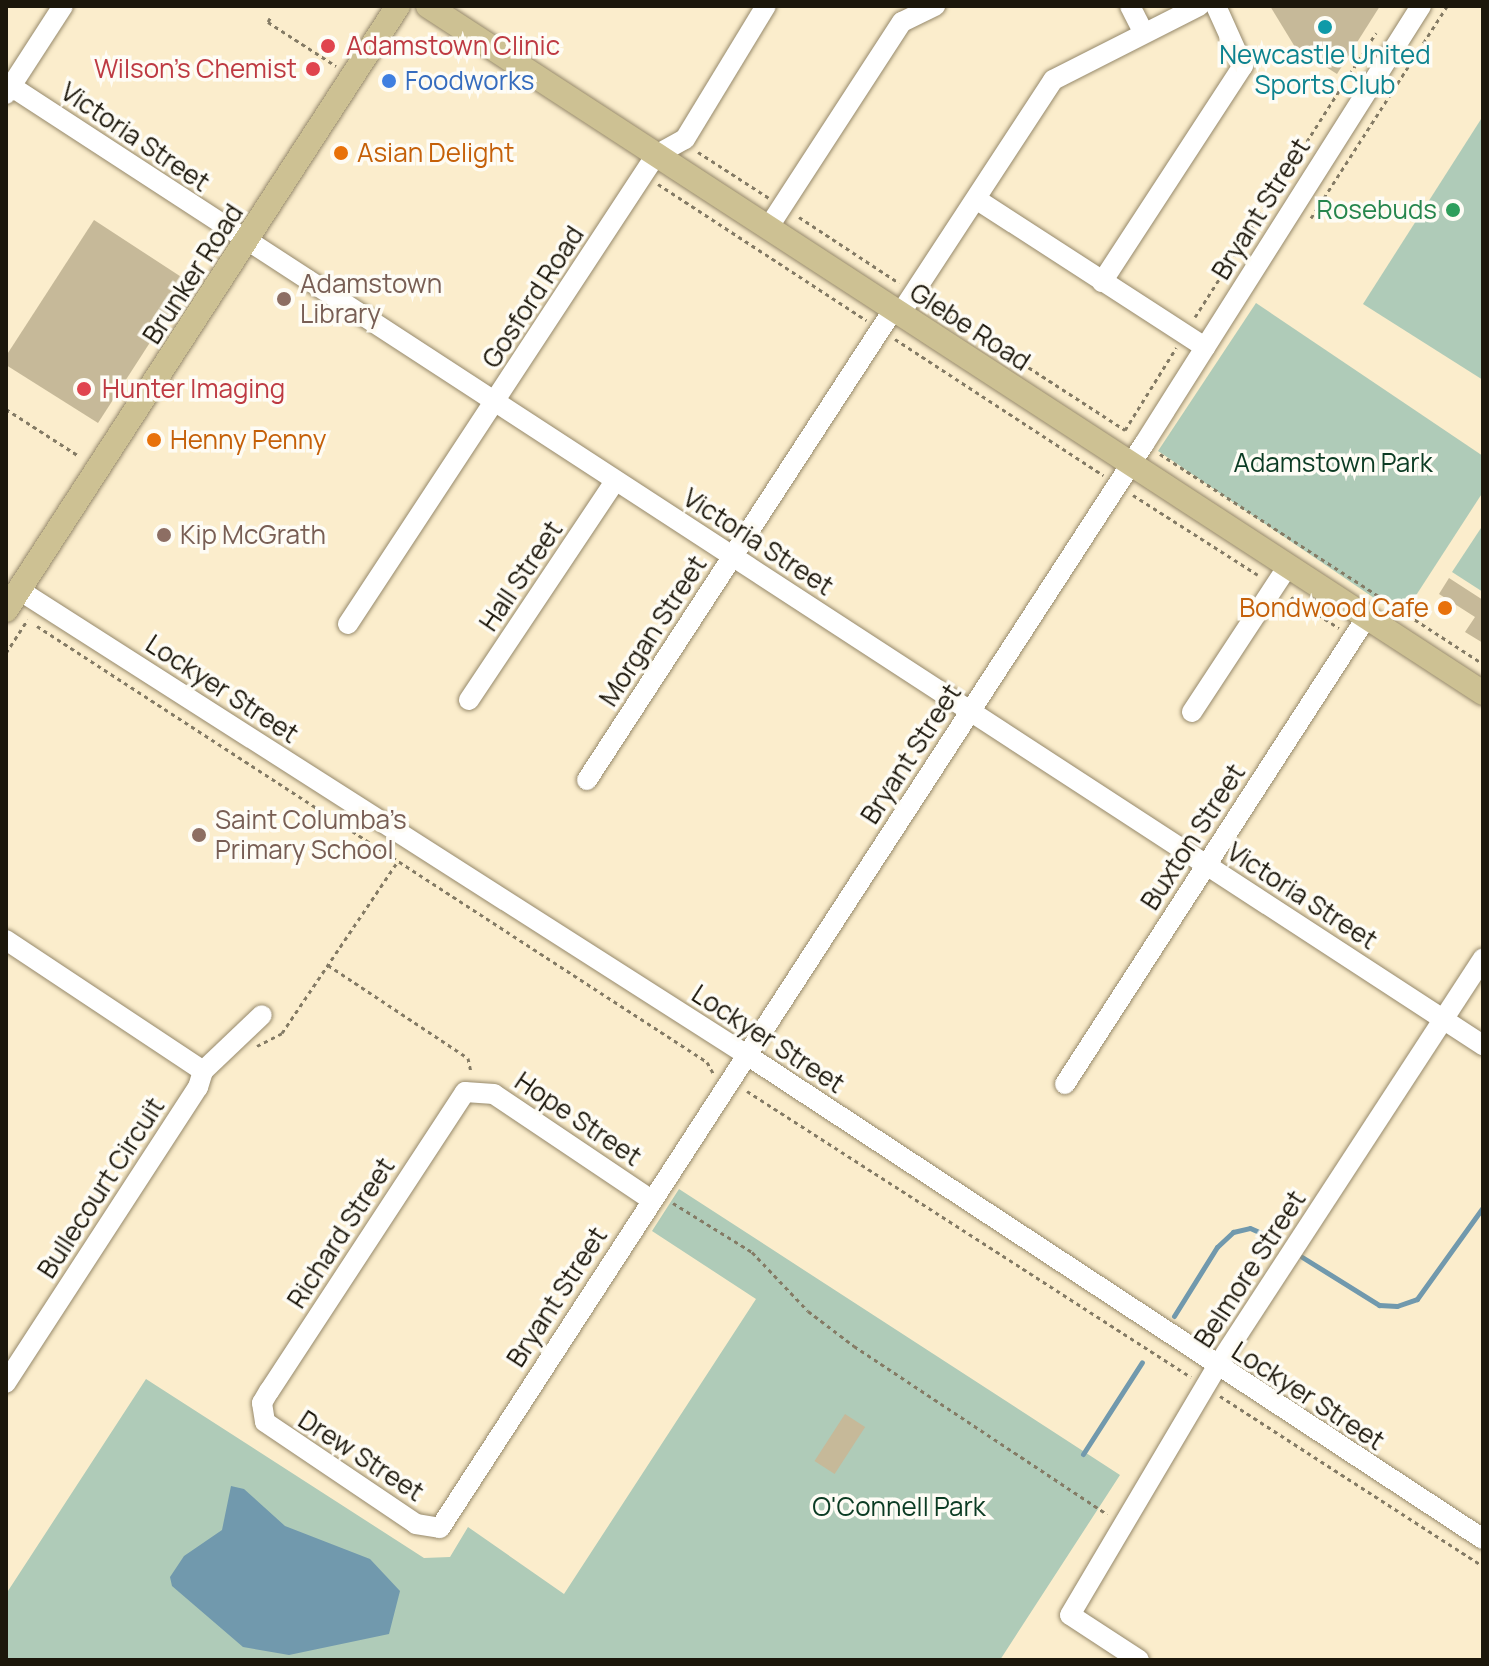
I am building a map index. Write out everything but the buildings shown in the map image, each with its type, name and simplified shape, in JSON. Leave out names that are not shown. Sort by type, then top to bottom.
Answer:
[{"type":"main road","name":"Brunker Road","points":[[12,600],[247,243],[398,6]]},
{"type":"main road","name":"Glebe Road","points":[[428,6],[768,228],[893,319],[1131,464],[1281,576],[1366,618],[1483,693]]},
{"type":"street","points":[[8,88],[63,6]]},
{"type":"street","name":"Gosford Road","points":[[348,624],[656,155],[685,139],[766,6]]},
{"type":"street","points":[[768,228],[902,22],[935,6]]},
{"type":"street","points":[[1130,6],[1144,33]]},
{"type":"street","name":"Morgan Street","points":[[587,780],[733,556],[976,199],[1053,80],[1199,6]]},
{"type":"street","points":[[1102,282],[1243,66],[1216,6]]},
{"type":"street","name":"Bryant Street","points":[[440,1528],[660,1200],[747,1055],[1131,464],[1421,6]]},
{"type":"street","name":"Victoria Street","points":[[8,88],[1483,1045]]},
{"type":"street","points":[[976,199],[1205,347]]},
{"type":"street","name":"Hall Street","points":[[469,700],[615,481]]},
{"type":"street","points":[[1192,712],[1281,576]]},
{"type":"street","name":"Lockyer Street","points":[[12,600],[747,1055],[1216,1368],[1483,1539]]},
{"type":"street","name":"Buxton Street","points":[[1065,1084],[1366,618]]},
{"type":"street","points":[[6,940],[203,1071]]},
{"type":"street","name":"Belmore Street","points":[[1139,1660],[1070,1615],[1216,1368],[1483,958]]},
{"type":"street","name":"Bullecourt Circuit","points":[[6,1383],[15,1350],[198,1087],[203,1071],[262,1015]]},
{"type":"street","name":"Hope Street","points":[[474,1088],[494,1094],[660,1200]]},
{"type":"street","name":"Richard Street","points":[[261,1414],[269,1391],[459,1099],[474,1088]]},
{"type":"street","name":"Drew Street","points":[[261,1414],[271,1427],[416,1524],[440,1528]]},
{"type":"path","points":[[1303,231],[1447,6]]},
{"type":"path","points":[[270,18],[336,66]]},
{"type":"path","points":[[928,302],[1125,430],[1376,33]]},
{"type":"path","points":[[653,180],[870,323],[863,334]]},
{"type":"path","points":[[893,319],[1108,478]]},
{"type":"path","points":[[6,409],[79,456]]},
{"type":"path","points":[[1169,441],[1159,453],[1483,664]]},
{"type":"path","points":[[1125,489],[1281,576],[1344,631]]},
{"type":"path","points":[[6,653],[27,619],[707,1062],[715,1077]]},
{"type":"path","points":[[282,1033],[398,861]]},
{"type":"path","points":[[328,965],[468,1058],[474,1088]]},
{"type":"path","points":[[740,1091],[753,1092],[1191,1377]]},
{"type":"path","points":[[660,1200],[752,1252],[808,1311],[854,1346],[1124,1524]]},
{"type":"path","points":[[1220,1396],[1483,1566]]},
{"type":"green space","name":"Rosebuds","points":[[1483,116],[1483,380],[1363,304]]},
{"type":"green space","name":"Adamstown Park","points":[[1256,303],[1483,456],[1483,492],[1402,617],[1158,451]]},
{"type":"green space","points":[[1483,525],[1483,592],[1452,572]]},
{"type":"green space","name":"O'Connell Park","points":[[679,1189],[1120,1475],[1000,1660],[6,1660],[6,1594],[146,1379],[424,1558],[450,1557],[468,1527],[564,1594],[756,1299],[652,1231]]},
{"type":"water","points":[[231,1486],[244,1489],[285,1526],[370,1559],[400,1591],[389,1634],[289,1655],[243,1647],[172,1586],[170,1577],[184,1556],[222,1530]]},
{"type":"waterway","points":[[1302,1257],[1379,1305],[1397,1306],[1417,1299],[1483,1207]]},
{"type":"waterway","points":[[1174,1316],[1217,1247],[1233,1232],[1250,1228],[1277,1240]]},
{"type":"waterway","points":[[1083,1454],[1142,1362]]},
{"type":"place","name":"Newcastle United Sports Club","points":[[1325,27]]},
{"type":"place","name":"Adamstown Clinic","points":[[328,46]]},
{"type":"place","name":"Wilson’s Chemist","points":[[313,69]]},
{"type":"place","name":"Foodworks","points":[[389,81]]},
{"type":"place","name":"Asian Delight","points":[[341,153]]},
{"type":"place","name":"Rosebuds","points":[[1453,210]]},
{"type":"place","name":"Adamstown Library","points":[[284,299]]},
{"type":"place","name":"Hunter Imaging","points":[[84,389]]},
{"type":"place","name":"Henny Penny","points":[[154,440]]},
{"type":"place","name":"Kip McGrath","points":[[164,535]]},
{"type":"place","name":"Bondwood Cafe","points":[[1445,608]]},
{"type":"place","name":"Saint Columba’s Primary School","points":[[199,835]]}]
